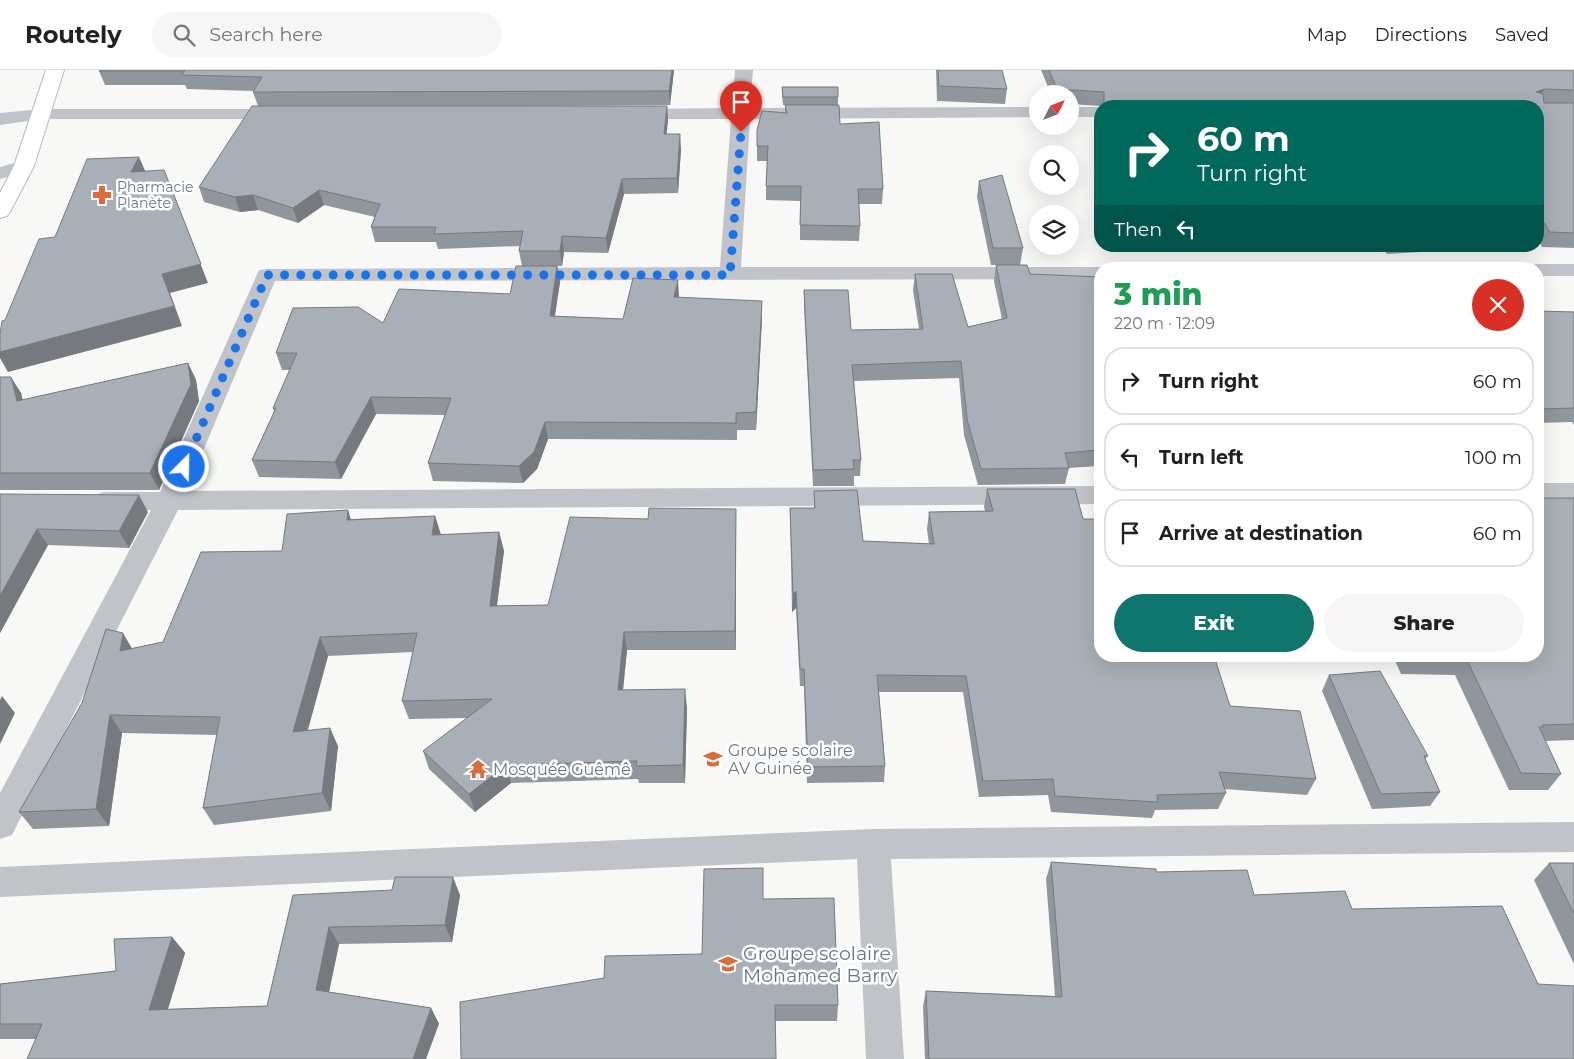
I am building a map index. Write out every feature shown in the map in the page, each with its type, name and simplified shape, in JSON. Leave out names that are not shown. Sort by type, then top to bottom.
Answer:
[{"type":"main road","points":[[0,212],[24,166],[55,70]]},
{"type":"street","points":[[730,275],[743,114],[744,70]]},
{"type":"street","points":[[614,114],[1029,112]]},
{"type":"street","points":[[1079,112],[1094,112]]},
{"type":"street","points":[[0,119],[42,114],[298,114]]},
{"type":"street","points":[[0,173],[24,166]]},
{"type":"street","points":[[1544,270],[1574,270]]},
{"type":"street","points":[[0,825],[169,501],[267,275],[1094,273]]},
{"type":"street","points":[[1544,492],[1574,492]]},
{"type":"street","points":[[80,500],[1094,495]]},
{"type":"street","points":[[0,882],[873,844],[1574,837]]},
{"type":"street","points":[[873,844],[885,1059]]},
{"type":"building","points":[[100,70],[672,70],[669,91],[253,92],[262,77],[181,75],[185,71]]},
{"type":"building","points":[[938,70],[1002,70],[1007,89],[939,86]]},
{"type":"building","points":[[1049,70],[1574,70],[1574,90],[1544,89],[1536,92],[1543,94],[1544,100],[1104,100],[1104,92],[1079,90],[1079,85],[1055,85]]},
{"type":"building","points":[[782,87],[838,87],[838,97],[783,97]]},
{"type":"building","points":[[1544,103],[1574,103],[1574,233],[1550,232],[1544,222]]},
{"type":"building","points":[[785,105],[839,105],[840,124],[879,122],[883,189],[858,189],[860,226],[800,225],[801,186],[766,186],[768,146],[757,146],[757,130],[762,111],[787,113]]},
{"type":"building","points":[[252,106],[667,106],[664,134],[680,134],[677,178],[622,179],[606,238],[562,236],[560,251],[519,251],[523,231],[434,234],[436,227],[371,227],[380,204],[319,190],[293,208],[253,195],[235,197],[199,187]]},
{"type":"building","points":[[139,157],[131,172],[164,170],[201,264],[162,274],[174,306],[0,352],[2,321],[5,320],[39,239],[55,237],[87,159]]},
{"type":"building","points":[[1002,175],[1023,248],[993,248],[979,181]]},
{"type":"building","points":[[996,265],[1027,265],[1030,274],[1094,277],[1094,451],[1065,453],[1069,468],[981,469],[967,419],[961,361],[852,365],[861,460],[853,460],[854,469],[813,470],[804,290],[848,290],[851,330],[923,329],[915,274],[952,274],[968,327],[1007,318]]},
{"type":"building","points":[[516,266],[557,266],[550,316],[623,319],[633,278],[678,280],[674,297],[762,301],[756,412],[736,413],[736,423],[545,422],[534,452],[519,466],[428,463],[451,398],[371,397],[335,462],[252,460],[276,408],[273,408],[297,353],[276,353],[293,308],[358,307],[383,323],[399,289],[510,294]]},
{"type":"building","points":[[1544,311],[1574,312],[1574,408],[1544,409]]},
{"type":"building","points":[[188,363],[191,384],[150,473],[0,473],[0,377],[11,377],[17,401]]},
{"type":"building","points":[[987,489],[1075,489],[1083,519],[1094,519],[1094,662],[1216,662],[1230,706],[1300,711],[1316,779],[1219,772],[1226,793],[1157,795],[1158,802],[1055,796],[1053,779],[983,781],[966,676],[877,675],[885,766],[808,767],[804,669],[800,669],[796,591],[793,595],[790,508],[815,508],[814,491],[857,490],[863,541],[934,544],[929,512],[993,511]]},
{"type":"building","points":[[0,494],[139,495],[119,531],[37,529],[0,596]]},
{"type":"building","points":[[1544,498],[1574,498],[1574,724],[1542,725],[1544,727],[1539,727],[1561,774],[1521,773],[1468,662],[1544,662]]},
{"type":"building","points":[[649,508],[736,509],[735,631],[624,632],[618,690],[685,689],[683,765],[636,766],[637,761],[506,765],[469,794],[423,751],[492,699],[402,701],[417,633],[320,637],[293,732],[330,728],[322,793],[203,808],[220,717],[110,715],[96,809],[19,812],[82,703],[106,629],[123,633],[120,651],[163,642],[201,552],[282,551],[287,514],[348,510],[347,520],[435,516],[432,535],[499,532],[490,606],[548,605],[570,517],[648,519]]},
{"type":"building","points":[[1380,671],[1428,756],[1424,756],[1440,792],[1381,794],[1329,675]]},
{"type":"building","points":[[1051,862],[1156,869],[1156,872],[1247,870],[1254,895],[1345,891],[1352,909],[1502,906],[1538,984],[1574,986],[1574,1059],[929,1059],[926,991],[1062,997]]},
{"type":"building","points":[[1549,863],[1574,863],[1574,914]]},
{"type":"building","points":[[763,868],[763,899],[834,898],[838,1005],[775,1005],[776,1059],[461,1059],[460,1002],[604,978],[605,956],[702,954],[704,869]]},
{"type":"building","points":[[395,877],[453,877],[445,925],[329,927],[316,990],[431,1008],[413,1059],[27,1059],[42,1024],[0,1024],[0,984],[116,971],[114,939],[172,937],[149,1010],[267,1006],[293,895],[392,890]]},
{"type":"place","name":"Pharmacie Planète","points":[[102,195]]},
{"type":"place","name":"Groupe scolaire AV Guinée","points":[[713,759]]},
{"type":"place","name":"Mosquée Guêmê","points":[[478,769]]},
{"type":"place","name":"Groupe scolaire Mohamed Barry","points":[[728,964]]},
{"type":"route","points":[[184,467],[267,275],[730,275],[741,132]]}]
